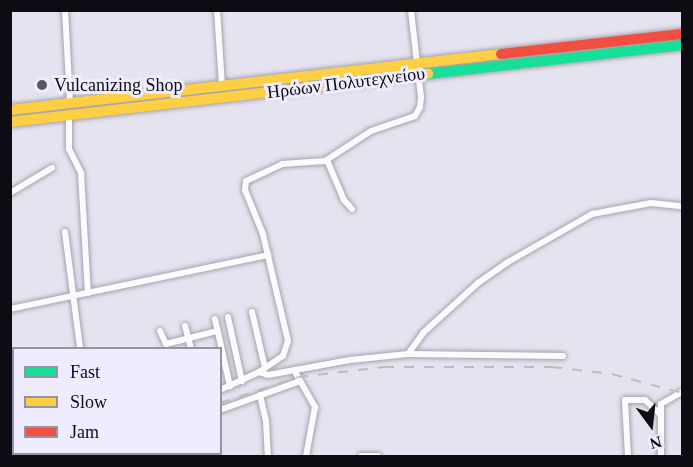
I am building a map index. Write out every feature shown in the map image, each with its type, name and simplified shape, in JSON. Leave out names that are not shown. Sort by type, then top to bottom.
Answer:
[{"type":"main road","name":"Ηρώων Πολυτεχνείου","points":[[10,122],[682,34]]},
{"type":"main road","name":"Ηρώων Πολυτεχνείου","points":[[10,110],[222,86],[682,45]]},
{"type":"street","points":[[65,10],[70,103]]},
{"type":"street","points":[[217,10],[222,86]]},
{"type":"street","points":[[222,389],[242,381],[283,356],[288,341],[263,234],[245,190],[246,181],[282,164],[316,163],[327,160],[367,133],[415,116],[421,101],[411,10]]},
{"type":"street","points":[[69,116],[69,149],[81,173],[88,292]]},
{"type":"street","points":[[327,160],[344,200],[352,209]]},
{"type":"street","points":[[10,193],[52,168]]},
{"type":"street","points":[[408,354],[423,333],[478,283],[508,262],[592,214],[657,202],[682,206]]},
{"type":"street","points":[[65,232],[80,347]]},
{"type":"street","points":[[10,309],[268,255]]},
{"type":"street","points":[[252,312],[262,370],[268,375],[368,357],[408,354],[563,356]]},
{"type":"street","points":[[228,317],[242,381]]},
{"type":"street","points":[[214,320],[220,347]]},
{"type":"street","points":[[185,326],[191,347]]},
{"type":"street","points":[[160,331],[166,344],[217,331]]},
{"type":"street","points":[[222,358],[230,386]]},
{"type":"street","points":[[294,370],[315,407],[306,456]]},
{"type":"street","points":[[222,409],[300,381]]},
{"type":"street","points":[[661,456],[662,402],[682,392]]},
{"type":"street","points":[[260,394],[266,421],[268,456]]},
{"type":"street","points":[[628,456],[625,400],[645,400],[660,414]]},
{"type":"street","points":[[361,456],[378,456]]},
{"type":"railway","points":[[222,402],[298,377],[384,367],[552,367],[612,374],[682,393]]},
{"type":"traffic: fast","points":[[428,74],[682,45]]},
{"type":"traffic: slow","points":[[10,110],[501,54]]},
{"type":"traffic: slow","points":[[10,122],[428,74]]},
{"type":"traffic: jam","points":[[501,54],[682,34]]},
{"type":"place","name":"Vulcanizing Shop","points":[[42,85]]}]
